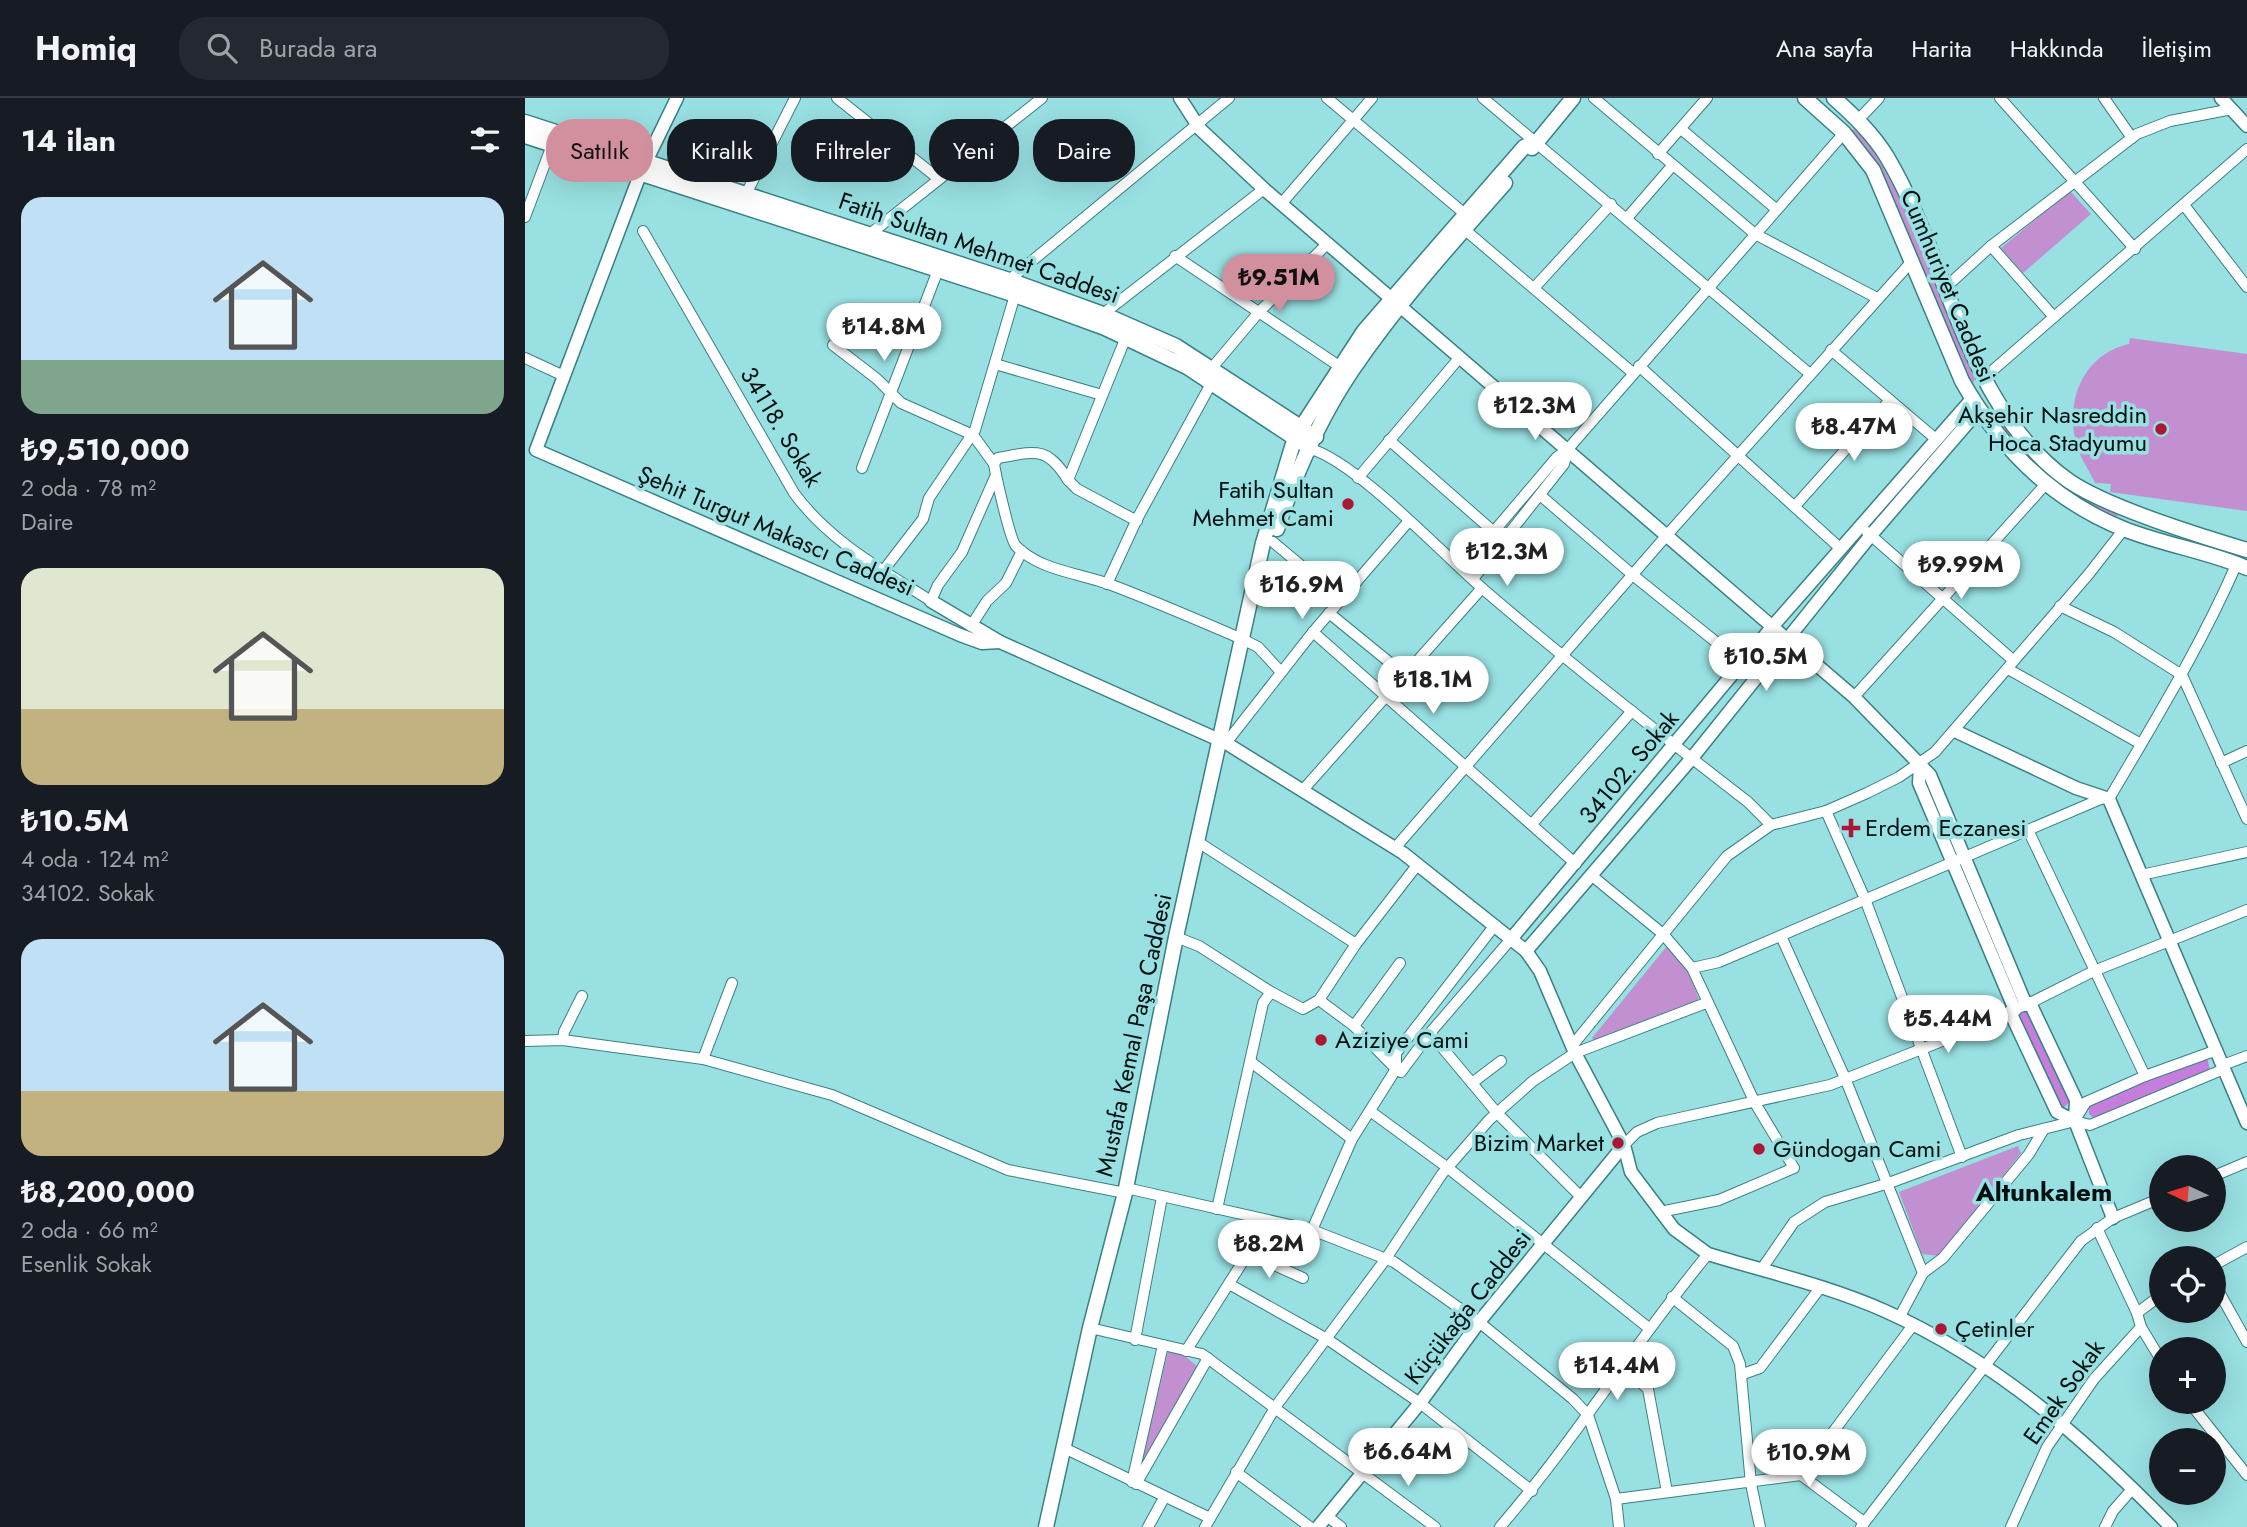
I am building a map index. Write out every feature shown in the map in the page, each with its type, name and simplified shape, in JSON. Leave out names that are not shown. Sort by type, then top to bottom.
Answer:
[{"type":"main road","name":"Mustafa Kemal Paşa Caddesi","points":[[1268,547],[1352,371],[1396,302],[1465,214],[1524,147],[1534,142],[1573,98]]},
{"type":"main road","name":"Cumhuriyet Caddesi","points":[[1805,98],[1844,133],[1878,181],[1962,381],[1975,405],[2045,485],[2062,498],[2124,529],[2242,566]]},
{"type":"main road","name":"Cumhuriyet Caddesi","points":[[1834,98],[1858,120],[1893,169],[1987,384],[2023,436],[2076,486],[2130,509],[2245,549]]},
{"type":"main road","points":[[1844,133],[1858,120]]},
{"type":"main road","name":"Fatih Sultan Mehmet Caddesi","points":[[525,122],[546,130]]},
{"type":"main road","name":"Fatih Sultan Mehmet Caddesi","points":[[525,136],[546,143]]},
{"type":"main road","name":"Mustafa Kemal Paşa Caddesi","points":[[1047,1526],[1062,1447],[1126,1190],[1176,937],[1222,743],[1242,639],[1298,432],[1339,366],[1465,229],[1531,152],[1534,142]]},
{"type":"main road","name":"Fatih Sultan Mehmet Caddesi","points":[[653,169],[746,194],[938,270],[1015,295],[1126,337],[1212,376]]},
{"type":"main road","name":"Fatih Sultan Mehmet Caddesi","points":[[653,169],[868,241],[1009,280],[1103,314],[1176,346],[1212,376],[1317,446]]},
{"type":"main road","points":[[1975,405],[1987,384]]},
{"type":"main road","points":[[2124,529],[2130,509]]},
{"type":"main road","points":[[2242,566],[2245,549]]},
{"type":"street","points":[[653,146],[677,98]]},
{"type":"street","points":[[746,194],[795,98]]},
{"type":"street","points":[[837,98],[929,171]]},
{"type":"street","points":[[1015,119],[1042,98]]},
{"type":"street","points":[[1180,98],[1197,125],[1264,189],[1668,534],[1786,642],[1854,697],[1920,764],[1919,783],[1957,860],[2020,1008],[2057,1112],[2090,1125],[2247,1056]]},
{"type":"street","points":[[1009,280],[1229,98]]},
{"type":"street","points":[[1327,98],[1465,214]]},
{"type":"street","points":[[1282,203],[1372,98]]},
{"type":"street","points":[[1483,98],[1810,374]]},
{"type":"street","points":[[1594,98],[1755,234],[1877,298]]},
{"type":"street","points":[[1658,154],[1707,98]]},
{"type":"street","points":[[1858,120],[1879,98]]},
{"type":"street","points":[[2000,98],[2073,183],[2136,249]]},
{"type":"street","points":[[2104,98],[2132,138]]},
{"type":"street","points":[[2221,98],[2242,117]]},
{"type":"street","points":[[1946,287],[1991,246],[2132,138],[2170,121],[2242,117]]},
{"type":"street","points":[[1681,129],[1776,209]]},
{"type":"street","points":[[1462,569],[1557,457],[1568,449],[1707,286],[1844,133]]},
{"type":"street","points":[[1987,384],[2054,317],[2136,249],[2247,149]]},
{"type":"street","points":[[525,217],[546,161]]},
{"type":"street","points":[[1627,218],[1672,166]]},
{"type":"street","points":[[525,358],[564,376],[637,182]]},
{"type":"street","points":[[868,241],[936,182]]},
{"type":"street","points":[[1103,314],[1264,189]]},
{"type":"street","points":[[1534,288],[1611,204]]},
{"type":"street","points":[[2183,205],[2247,287]]},
{"type":"street","points":[[1465,229],[1738,456],[1840,548]]},
{"type":"street","name":"34118. Sokak","points":[[643,231],[793,493],[830,534],[931,601]]},
{"type":"street","points":[[1107,584],[1136,521],[1212,376],[1259,313],[1328,243]]},
{"type":"street","points":[[1991,246],[2054,317]]},
{"type":"street","points":[[1175,256],[1339,366]]},
{"type":"street","points":[[1395,848],[1668,534],[1913,260]]},
{"type":"street","points":[[862,468],[938,270]]},
{"type":"street","points":[[884,571],[923,519],[929,498],[973,435],[1015,295]]},
{"type":"street","points":[[1068,480],[1126,337]]},
{"type":"street","points":[[833,345],[915,411],[973,435],[995,469],[1004,498],[1010,537],[1022,551],[1042,564],[1107,584],[1242,639],[1258,648],[1281,672]]},
{"type":"street","points":[[1831,350],[1937,440]]},
{"type":"street","points":[[1358,478],[1460,357]]},
{"type":"street","points":[[995,364],[1102,395]]},
{"type":"street","name":"Şehit Turgut Makascı Caddesi","points":[[564,376],[536,450],[960,635],[982,643],[1000,642]]},
{"type":"street","points":[[1794,506],[1890,400]]},
{"type":"street","name":"34102. Sokak","points":[[1511,939],[1840,548],[1937,440],[1975,405]]},
{"type":"street","name":"34102. Sokak","points":[[1526,951],[1692,758],[1975,405]]},
{"type":"street","points":[[1389,440],[1494,532]]},
{"type":"street","points":[[1317,446],[1358,478],[1482,588],[1748,802],[1771,825]]},
{"type":"street","points":[[1472,579],[1565,464],[1568,449]]},
{"type":"street","points":[[931,601],[938,585],[962,552],[998,458],[1041,453],[1052,457],[1077,489],[1136,521]]},
{"type":"street","points":[[1854,697],[2045,485]]},
{"type":"street","points":[[1540,495],[1634,576],[1742,663]]},
{"type":"street","points":[[1222,743],[1408,522]]},
{"type":"street","points":[[1859,527],[1943,599],[2011,665],[2141,744]]},
{"type":"street","points":[[1062,1447],[1164,1498],[1207,1523],[1276,1406],[1385,1259],[1448,1168],[1497,1113],[1574,1049],[1727,856],[1771,825],[1826,811],[1882,786],[1920,764],[1955,731],[2124,529]]},
{"type":"street","points":[[1268,547],[1341,599]]},
{"type":"street","points":[[971,626],[988,601],[1006,583],[1022,551]]},
{"type":"street","points":[[1692,968],[1719,962],[2106,799],[2182,675],[2242,566]]},
{"type":"street","points":[[1302,791],[1482,588]]},
{"type":"street","name":"Şehit Turgut Makascı Caddesi","points":[[931,601],[1000,642],[1168,715],[1222,743],[1418,864],[1526,951],[1540,971],[1574,1049],[1624,1145],[1631,1172],[1660,1212],[1685,1239],[1708,1254],[1820,1288],[1899,1318],[1986,1365],[2064,1423],[2171,1527]]},
{"type":"street","points":[[2060,606],[2114,632],[2182,675],[2247,819]]},
{"type":"street","points":[[1329,613],[1405,674]]},
{"type":"street","points":[[1313,632],[1576,864]]},
{"type":"street","points":[[1532,824],[1632,710]]},
{"type":"street","points":[[1955,731],[2106,799],[2247,1124]]},
{"type":"street","points":[[2221,762],[2247,751]]},
{"type":"street","points":[[1826,811],[1865,899],[1962,1157]]},
{"type":"street","points":[[2028,830],[2145,1076]]},
{"type":"street","points":[[1198,842],[1356,944]]},
{"type":"street","points":[[2141,875],[2247,852]]},
{"type":"street","points":[[1176,937],[1199,946],[1303,1009],[1319,1000],[1356,944],[1418,864]]},
{"type":"street","points":[[1591,875],[1663,934],[1692,968],[1706,1003],[1755,1103],[1794,1168],[1719,1200],[1660,1212]]},
{"type":"street","points":[[1624,1145],[1637,1132],[1657,1124],[1830,1085],[2020,1008],[2094,971],[2246,913]]},
{"type":"street","points":[[1313,1230],[1352,1139],[1396,1069],[1395,1053],[1495,925]]},
{"type":"street","points":[[1781,936],[1845,1077],[1923,1273]]},
{"type":"street","points":[[1319,1000],[1355,1026],[1401,1072],[1430,1033],[1511,939]]},
{"type":"street","points":[[1355,1026],[1400,963]]},
{"type":"street","points":[[702,1059],[732,984]]},
{"type":"street","points":[[1217,1209],[1251,1062],[1258,1017],[1271,992]]},
{"type":"street","points":[[563,1040],[563,1032],[582,996]]},
{"type":"street","points":[[1574,1049],[1706,1003]]},
{"type":"street","points":[[2020,1008],[2076,1100],[2075,1121],[2113,1218]]},
{"type":"street","points":[[1430,1033],[1497,1113],[1581,1197]]},
{"type":"street","points":[[525,1041],[563,1040],[702,1059],[832,1095],[1008,1170],[1162,1197],[1313,1230],[1394,1262],[1479,1322],[1573,1399],[1588,1415],[1616,1499],[1619,1527]]},
{"type":"street","points":[[1761,1270],[1794,1222],[1808,1210],[2044,1129],[2075,1121],[2086,1102],[2145,1076],[2217,1050]]},
{"type":"street","points":[[1472,1083],[1501,1061]]},
{"type":"street","points":[[1251,1062],[1352,1139]]},
{"type":"street","points":[[1370,1111],[1448,1168],[1650,1329]]},
{"type":"street","points":[[1899,1318],[1923,1273],[1943,1258],[2029,1154],[2044,1129]]},
{"type":"street","name":"Küçükağa Caddesi","points":[[1318,1527],[1420,1403],[1479,1322],[1624,1145]]},
{"type":"street","points":[[2226,1171],[2247,1162]]},
{"type":"street","points":[[1135,1340],[1162,1197]]},
{"type":"street","points":[[1801,1475],[1863,1525],[2081,1241],[2113,1218],[2149,1203]]},
{"type":"street","points":[[1186,1351],[1248,1253],[1265,1220]]},
{"type":"street","points":[[2097,1228],[2149,1340]]},
{"type":"street","points":[[2226,1258],[2247,1247]]},
{"type":"street","points":[[1248,1253],[1303,1278]]},
{"type":"street","points":[[1500,1527],[1532,1491],[1672,1297],[1708,1254]]},
{"type":"street","points":[[1229,1284],[1327,1339],[1420,1403],[1532,1491]]},
{"type":"street","points":[[1743,1374],[1760,1368],[1820,1288]]},
{"type":"street","points":[[1672,1297],[1733,1346],[1743,1374],[1751,1484],[1760,1527]]},
{"type":"street","points":[[2137,1313],[2149,1304]]},
{"type":"street","points":[[2226,1304],[2247,1342]]},
{"type":"street","points":[[1616,1499],[1751,1484],[1801,1475],[1913,1325]]},
{"type":"street","name":"Emek Sokak","points":[[2011,1527],[2047,1447],[2094,1379],[2141,1327]]},
{"type":"street","points":[[1090,1328],[1208,1358],[1276,1406],[1435,1527]]},
{"type":"street","points":[[1134,1483],[1163,1345]]},
{"type":"street","points":[[1134,1483],[1208,1358]]},
{"type":"street","points":[[1623,1367],[1648,1389],[1667,1492]]},
{"type":"street","points":[[2199,1414],[2247,1475]]},
{"type":"street","points":[[1236,1472],[1310,1527]]},
{"type":"street","points":[[2105,1527],[2113,1511],[2133,1488]]},
{"type":"street","points":[[1148,1527],[1164,1498]]},
{"type":"street","points":[[1327,1516],[1341,1527]]},
{"type":"shaded area","points":[[1853,129],[1868,144],[1885,170],[1902,205],[1975,379],[1973,383],[1970,383],[1882,174],[1851,132]]},
{"type":"shaded area","points":[[2070,191],[2091,214],[2023,273],[2001,248]]},
{"type":"shaded area","name":"Akşehir Nasreddin Hoca Stadyumu","points":[[2130,338],[2247,354],[2247,511],[2110,492],[2111,484],[2095,483],[2076,443],[2073,410],[2076,395],[2090,368],[2113,349],[2129,344]]},
{"type":"shaded area","points":[[1988,409],[2056,480],[2118,513],[2117,517],[2078,500],[2044,474],[2014,443]]},
{"type":"shaded area","points":[[1667,946],[1688,969],[1699,1000],[1595,1043],[1592,1038]]},
{"type":"shaded area","points":[[2027,1010],[2072,1100],[2063,1108],[2018,1015]]},
{"type":"shaded area","points":[[2207,1057],[2210,1070],[2095,1119],[2089,1114],[2089,1104]]},
{"type":"shaded area","points":[[2018,1146],[2021,1153],[1940,1256],[1922,1254],[1899,1192]]},
{"type":"shaded area","points":[[1168,1351],[1185,1356],[1198,1367],[1140,1471]]},
{"type":"place","name":"Akşehir Nasreddin Hoca Stadyumu","points":[[2161,429]]},
{"type":"place","name":"Fatih Sultan Mehmet Cami","points":[[1348,504]]},
{"type":"place","name":"Erdem Eczanesi","points":[[1851,828]]},
{"type":"place","name":"Aziziye Cami","points":[[1321,1040]]},
{"type":"place","name":"Bizim Market","points":[[1618,1143]]},
{"type":"place","name":"Gündogan Cami","points":[[1759,1149]]},
{"type":"place","name":"Çetinler","points":[[1941,1329]]},
{"type":"district","name":"Altunkalem","points":[[2044,1192]]}]
